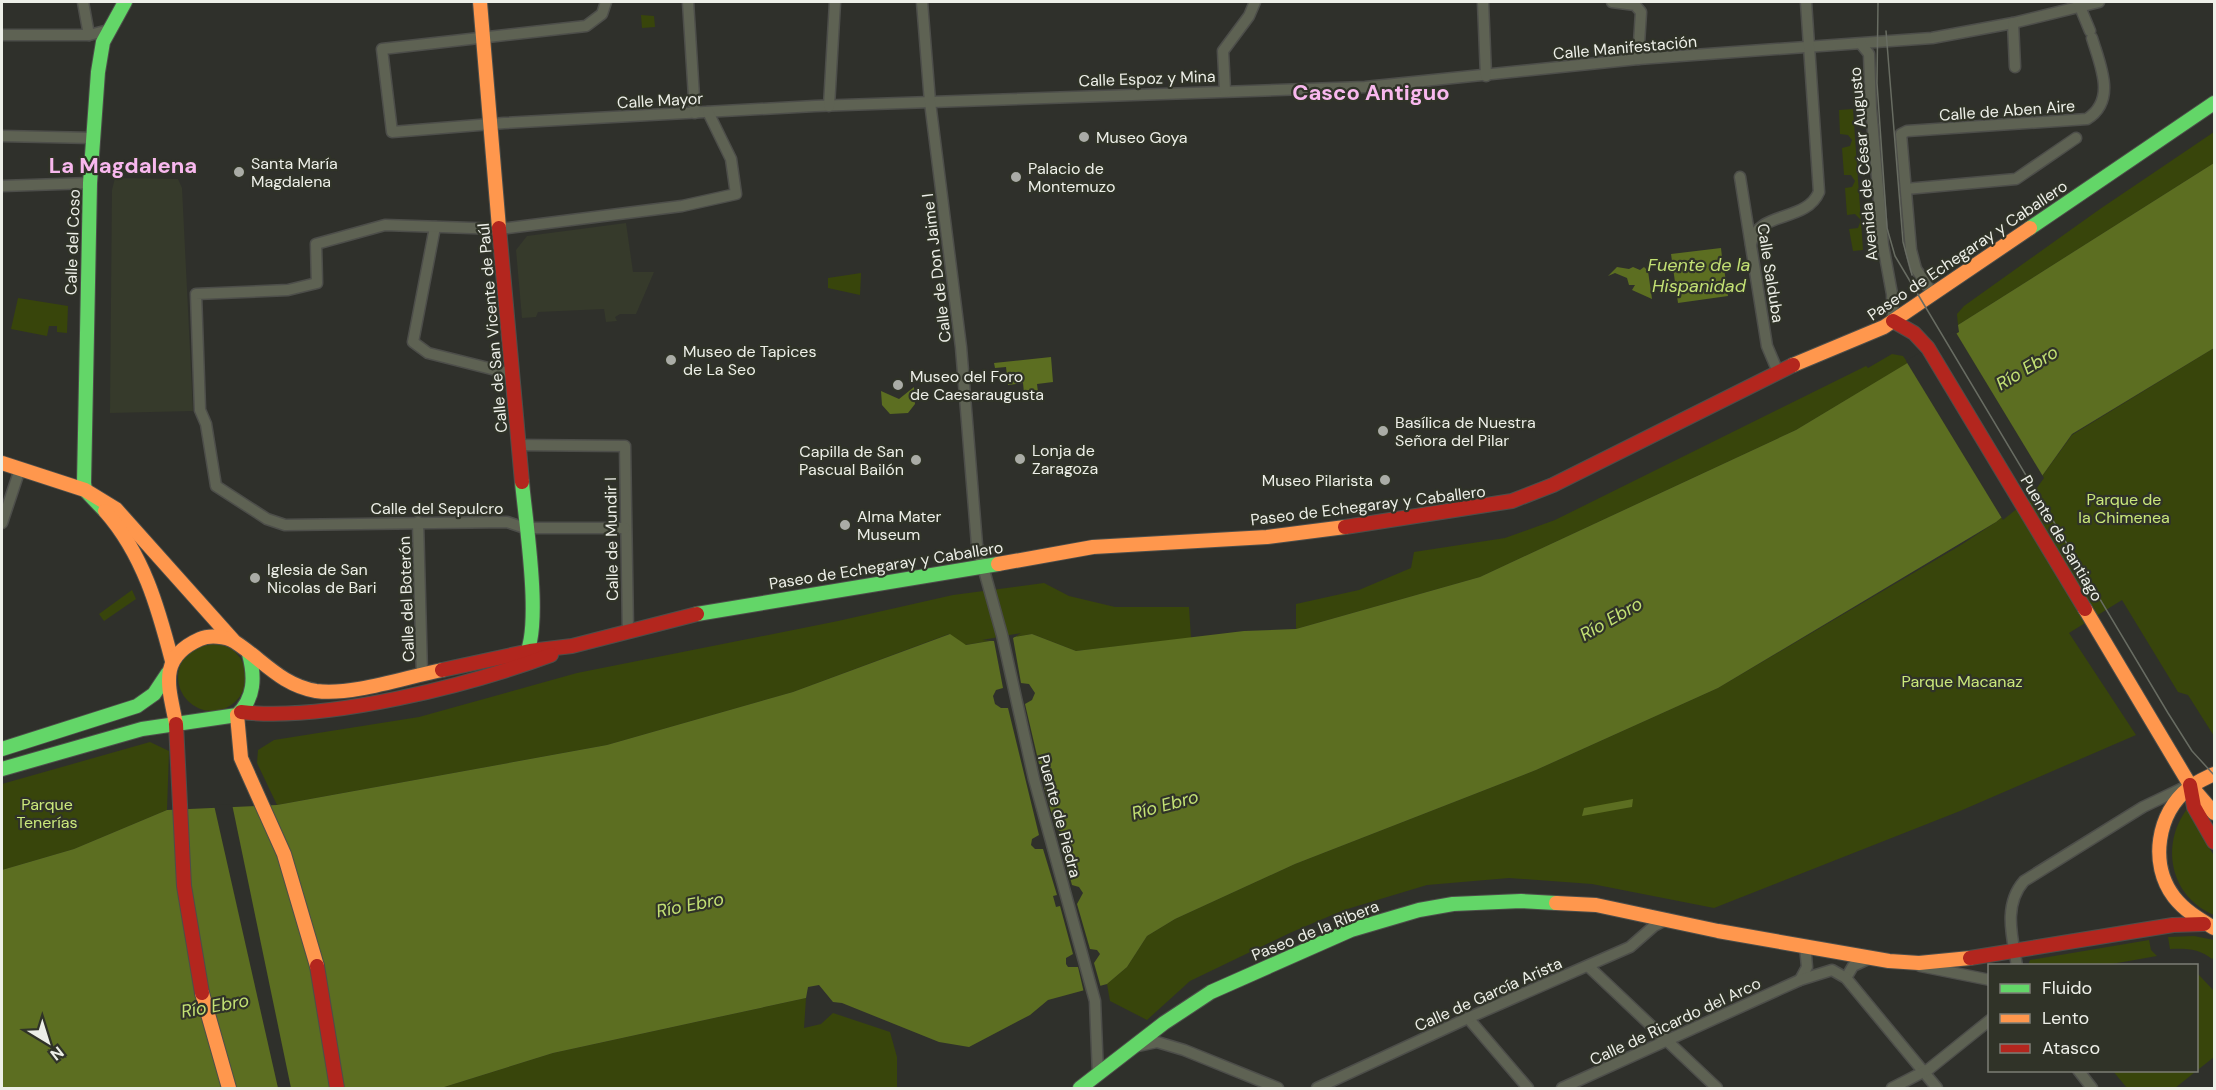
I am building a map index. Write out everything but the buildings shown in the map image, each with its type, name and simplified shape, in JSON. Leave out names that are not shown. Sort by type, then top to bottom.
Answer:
[{"type":"main road","name":"Calle del Coso","points":[[85,490],[90,183],[99,60],[109,30],[125,2]]},
{"type":"main road","name":"Calle de San Vicente de Paúl","points":[[480,2],[534,627],[530,651]]},
{"type":"main road","name":"Paseo de Echegaray y Caballero","points":[[239,714],[255,716],[350,705],[506,669],[572,646],[754,602],[918,579],[1093,547],[1267,537],[1401,520],[1501,504],[1553,485],[1778,372],[1893,321],[2214,103]]},
{"type":"main road","name":"Puente de Santiago","points":[[1893,321],[1914,333],[1928,348],[2190,785]]},
{"type":"main road","points":[[2,463],[85,490],[116,509],[233,640],[249,654],[253,670],[252,690],[239,714],[242,758],[284,854],[313,947],[323,991],[337,1089]]},
{"type":"main road","points":[[85,490],[123,534],[139,561],[155,600],[170,667],[176,724],[181,855],[186,911],[202,1000],[229,1089]]},
{"type":"main road","points":[[2,749],[130,709],[148,699],[184,646],[194,639],[207,636],[233,640]]},
{"type":"main road","name":"Paseo de Echegaray y Caballero","points":[[249,654],[285,681],[306,689],[350,689],[530,651],[572,646]]},
{"type":"main road","points":[[506,669],[521,661],[530,651]]},
{"type":"main road","points":[[2,769],[142,729],[239,714]]},
{"type":"main road","points":[[2209,926],[2187,913],[2169,889],[2158,851],[2164,823],[2171,807],[2190,785],[2214,774]]},
{"type":"main road","points":[[2190,785],[2214,813]]},
{"type":"main road","points":[[2190,785],[2194,807],[2214,842]]},
{"type":"main road","name":"Paseo de la Ribera","points":[[1080,1089],[1099,1081],[1132,1048],[1189,1005],[1211,992],[1351,930],[1419,910],[1487,901],[1544,902],[1615,908],[1805,946],[1911,963],[1954,960],[2173,925],[2209,926]]},
{"type":"street","points":[[83,2],[89,35]]},
{"type":"street","points":[[483,39],[586,26],[598,20],[606,2]]},
{"type":"street","points":[[688,2],[695,113]]},
{"type":"street","points":[[829,106],[835,2]]},
{"type":"street","name":"Calle de Don Jaime I","points":[[922,2],[930,102],[962,355],[976,545],[983,567]]},
{"type":"street","points":[[1225,91],[1223,51],[1249,16],[1255,2]]},
{"type":"street","points":[[1483,2],[1486,76]]},
{"type":"street","points":[[1612,2],[1635,5],[1641,12],[1638,59]]},
{"type":"street","points":[[1750,244],[1757,228],[1801,211],[1813,202],[1819,192],[1806,2]]},
{"type":"street","name":"Calle Manifestación","points":[[1365,87],[1638,59],[1932,38],[2013,23],[2079,4],[2099,2]]},
{"type":"street","name":"Calle de Aben Aire","points":[[1906,189],[1908,132],[2067,122],[2091,117],[2106,86],[2079,4]]},
{"type":"street","points":[[2013,23],[2015,67]]},
{"type":"street","points":[[2,35],[89,35],[109,30]]},
{"type":"street","name":"Calle Mayor","points":[[483,39],[382,49],[392,132],[490,124],[930,102]]},
{"type":"street","name":"Avenida de César Augusto","points":[[1861,44],[1869,54],[1871,108],[1883,245],[1892,294],[1893,321]]},
{"type":"street","name":"Calle Espoz y Mina","points":[[930,102],[1365,87]]},
{"type":"street","points":[[512,374],[428,353],[413,342],[435,227],[500,229],[682,206],[736,194],[732,159],[708,112]]},
{"type":"street","points":[[2,136],[93,138]]},
{"type":"street","points":[[1933,294],[1918,273],[1913,259],[1906,189],[2016,179],[2076,138]]},
{"type":"street","name":"Calle Salduba","points":[[1740,177],[1767,346],[1778,372]]},
{"type":"street","points":[[2,186],[90,183]]},
{"type":"street","name":"Calle del Sepulcro","points":[[435,227],[385,225],[316,244],[317,283],[288,290],[196,294],[201,416],[206,424],[216,486],[267,519],[285,525],[507,522],[525,528],[625,528]]},
{"type":"street","name":"Calle de Mundir I","points":[[518,445],[625,446],[628,631]]},
{"type":"street","points":[[2,523],[20,469]]},
{"type":"street","name":"Calle del Boterón","points":[[418,522],[422,675]]},
{"type":"street","name":"Puente de Piedra","points":[[983,567],[1002,635],[1034,779],[1095,1001],[1099,1081]]},
{"type":"street","points":[[2017,964],[2011,905],[2014,892],[2024,881],[2143,807],[2190,785]]},
{"type":"street","name":"Calle de García Arista","points":[[1317,1089],[1468,1018],[1630,947],[1654,926],[1667,919]]},
{"type":"street","points":[[1800,980],[1808,967],[1805,946]]},
{"type":"street","points":[[1871,958],[1853,966],[1846,978],[1937,1089]]},
{"type":"street","points":[[1911,963],[1988,980]]},
{"type":"street","points":[[1588,966],[1665,1042],[1717,1089]]},
{"type":"street","name":"Calle de Ricardo del Arco","points":[[1562,1089],[1800,980],[1832,970],[1846,978]]},
{"type":"street","points":[[1468,1018],[1528,1089]]},
{"type":"street","points":[[1892,1089],[1923,1072],[1988,1021]]},
{"type":"street","points":[[1132,1048],[1157,1042],[1204,1058],[1278,1089]]},
{"type":"street","points":[[2079,1072],[2092,1089]]},
{"type":"shaded area","points":[[115,178],[178,179],[182,188],[193,411],[110,413],[112,190]]},
{"type":"shaded area","points":[[626,223],[633,272],[654,272],[636,314],[620,314],[615,317],[617,321],[606,322],[604,309],[538,312],[536,317],[522,318],[516,250],[527,236]]},
{"type":"green space","points":[[641,15],[654,16],[655,27],[642,28]]},
{"type":"green space","points":[[1853,109],[1861,220],[1855,214],[1847,215],[1845,188],[1852,187],[1855,181],[1851,175],[1844,175],[1842,148],[1850,146],[1852,140],[1848,135],[1840,134],[1839,110]]},
{"type":"green space","points":[[2214,132],[2214,163],[1958,325],[1957,314],[1964,306],[2100,209]]},
{"type":"green space","points":[[1861,220],[1863,250],[1853,251],[1849,229],[1858,228]]},
{"type":"green space","points":[[861,273],[860,295],[828,288],[828,278]]},
{"type":"green space","points":[[18,298],[68,306],[67,333],[57,332],[57,326],[49,326],[47,336],[11,329]]},
{"type":"green space","name":"Parque Macanaz","points":[[2214,348],[2214,736],[2188,695],[2178,692],[2122,600],[2069,633],[2136,735],[1960,811],[1714,908],[1592,884],[1509,878],[1427,885],[1344,910],[1190,981],[1147,1020],[1110,1001],[1107,984],[1127,967],[1147,936],[1175,919],[1295,864],[1536,770],[1718,688],[1961,545],[1996,522],[2027,497],[2072,435]]},
{"type":"green space","points":[[1892,354],[1903,356],[1908,363],[1796,430],[1480,577],[1296,629],[1296,604],[1359,590],[1411,568],[1414,552],[1505,538],[1555,520],[1866,366],[1868,368]]},
{"type":"green space","points":[[1044,583],[1069,596],[1115,607],[1189,607],[1191,638],[1076,651],[1032,634],[965,645],[949,634],[793,692],[607,745],[277,805],[257,763],[258,750],[274,740],[419,717],[577,673],[838,621],[953,595]]},
{"type":"green space","points":[[132,590],[136,599],[104,621],[99,614]]},
{"type":"green space","points":[[212,643],[225,646],[236,653],[243,664],[246,677],[243,690],[236,701],[225,708],[212,711],[199,708],[188,701],[181,690],[178,677],[181,664],[188,653],[199,646]]},
{"type":"green space","name":"Parque Tenerías","points":[[150,742],[169,751],[167,810],[74,849],[2,870],[2,784]]},
{"type":"green space","points":[[2187,809],[2214,856],[2214,915],[2199,907],[2187,896],[2174,869],[2172,854],[2174,838]]},
{"type":"green space","points":[[2194,936],[2214,940],[2212,959],[2192,950],[2170,949],[2168,937]]},
{"type":"green space","points":[[2149,940],[2151,950],[2157,956],[2112,964],[2028,964],[2030,960]]},
{"type":"green space","points":[[2198,974],[2214,991],[2214,1057],[2198,1070]]},
{"type":"green space","points":[[806,998],[804,1028],[821,1024],[833,1013],[890,1032],[897,1057],[897,1088],[441,1088],[553,1053]]},
{"type":"green space","points":[[2114,1072],[2195,1072],[2175,1088],[2127,1088]]},
{"type":"water","name":"Río Ebro","points":[[2214,163],[2214,348],[2072,434],[2027,497],[1996,522],[1718,688],[1536,770],[1295,864],[1175,919],[1147,936],[1127,967],[1107,984],[1048,1000],[1030,1015],[969,1047],[939,1042],[842,1003],[833,1002],[819,985],[808,987],[806,998],[553,1053],[441,1088],[2,1088],[2,870],[74,849],[167,810],[277,805],[607,745],[793,692],[950,634],[966,645],[1032,634],[1076,651],[1244,631],[1296,629],[1480,577],[1796,430],[1959,332],[1958,325]]},
{"type":"water","name":"Fuente de la Hispanidad","points":[[1721,248],[1722,257],[1718,260],[1723,261],[1728,296],[1678,303],[1671,254]]},
{"type":"water","name":"Fuente de la Hispanidad","points":[[1617,267],[1629,269],[1633,267],[1640,270],[1644,267],[1648,271],[1652,299],[1632,290],[1635,285],[1629,285],[1627,278],[1615,273],[1608,276]]},
{"type":"water","points":[[1051,357],[1053,382],[1037,384],[1038,392],[1024,393],[1023,383],[1008,385],[1006,367],[995,368],[994,363]]},
{"type":"water","points":[[914,387],[915,404],[908,413],[890,414],[882,405],[881,391],[899,399]]},
{"type":"water","points":[[1633,799],[1632,807],[1582,816],[1584,808]]},
{"type":"pier","points":[[1955,331],[2044,478],[2029,499],[2003,520],[1906,361]]},
{"type":"pier","points":[[1021,633],[1013,638],[1021,683],[1029,684],[1035,693],[1032,700],[1025,704],[1039,764],[1048,766],[1053,773],[1052,781],[1044,787],[1056,829],[1066,834],[1065,841],[1061,845],[1072,885],[1079,887],[1083,893],[1077,904],[1090,949],[1097,950],[1100,954],[1094,963],[1101,988],[1084,993],[1078,967],[1068,967],[1066,964],[1066,958],[1073,954],[1060,906],[1056,907],[1053,896],[1057,895],[1043,849],[1035,849],[1031,845],[1032,839],[1039,835],[1008,708],[1001,708],[995,704],[993,696],[996,690],[1003,688],[994,641],[982,640]]},
{"type":"pier","points":[[232,804],[291,1088],[278,1088],[214,805]]},
{"type":"tram line","points":[[1878,2],[1877,83],[1887,228],[1895,256],[2168,713],[2192,751],[2214,775]]},
{"type":"tram line","points":[[1886,31],[1903,242],[1912,275]]},
{"type":"traffic: fast","points":[[105,511],[85,490],[84,483],[90,183],[98,72],[103,42],[125,2]]},
{"type":"traffic: fast","points":[[2030,228],[2214,103]]},
{"type":"traffic: fast","points":[[522,482],[533,602],[529,646],[523,659]]},
{"type":"traffic: fast","points":[[697,614],[998,564]]},
{"type":"traffic: fast","points":[[2,769],[142,729],[237,715],[247,702],[252,687],[249,654]]},
{"type":"traffic: fast","points":[[2,749],[137,706],[154,694],[168,673]]},
{"type":"traffic: fast","points":[[1080,1088],[1164,1023],[1211,992],[1351,930],[1419,910],[1453,904],[1521,901],[1556,903]]},
{"type":"traffic: slow","points":[[480,2],[499,228]]},
{"type":"traffic: slow","points":[[1793,365],[1884,327],[2030,228]]},
{"type":"traffic: slow","points":[[2,463],[85,490],[116,509],[233,640]]},
{"type":"traffic: slow","points":[[105,511],[130,545],[148,582],[172,661]]},
{"type":"traffic: slow","points":[[998,564],[1093,547],[1267,537],[1345,527]]},
{"type":"traffic: slow","points":[[2085,609],[2190,785],[2214,813]]},
{"type":"traffic: slow","points":[[176,724],[169,686],[172,664],[177,655],[186,647],[208,637],[227,638],[282,678],[316,691],[346,691],[442,670]]},
{"type":"traffic: slow","points":[[237,715],[241,758],[284,854],[317,966]]},
{"type":"traffic: slow","points":[[2214,774],[2189,788],[2178,799],[2164,825],[2159,855],[2161,870],[2174,897],[2188,911],[2214,928]]},
{"type":"traffic: slow","points":[[1556,903],[1596,905],[1718,931],[1889,961],[1919,963],[1970,958]]},
{"type":"traffic: slow","points":[[202,993],[229,1088]]},
{"type":"traffic: jam","points":[[499,228],[522,482]]},
{"type":"traffic: jam","points":[[1893,321],[1914,333],[1928,348],[2085,609]]},
{"type":"traffic: jam","points":[[1345,527],[1512,501],[1553,485],[1793,365]]},
{"type":"traffic: jam","points":[[442,670],[530,651],[572,646],[697,614]]},
{"type":"traffic: jam","points":[[241,712],[276,714],[314,712],[355,706],[440,689],[551,655]]},
{"type":"traffic: jam","points":[[176,724],[184,886],[202,993]]},
{"type":"traffic: jam","points":[[2190,785],[2194,807],[2214,842]]},
{"type":"traffic: jam","points":[[1970,958],[2173,925],[2204,924]]},
{"type":"traffic: jam","points":[[317,966],[337,1088]]},
{"type":"place","name":"Museo Goya","points":[[1084,137]]},
{"type":"place","name":"Santa María Magdalena","points":[[239,172]]},
{"type":"place","name":"Palacio de Montemuzo","points":[[1016,177]]},
{"type":"place","name":"Museo de Tapices de La Seo","points":[[671,360]]},
{"type":"place","name":"Museo del Foro de Caesaraugusta","points":[[898,385]]},
{"type":"place","name":"Basílica de Nuestra Señora del Pilar","points":[[1383,431]]},
{"type":"place","name":"Lonja de Zaragoza","points":[[1020,459]]},
{"type":"place","name":"Capilla de San Pascual Bailón","points":[[916,460]]},
{"type":"place","name":"Museo Pilarista","points":[[1385,480]]},
{"type":"place","name":"Alma Mater Museum","points":[[845,525]]},
{"type":"place","name":"Iglesia de San Nicolas de Bari","points":[[255,578]]},
{"type":"district","name":"Casco Antiguo","points":[[1371,92]]},
{"type":"district","name":"La Magdalena","points":[[123,165]]},
{"type":"park label","name":"Parque de la Chimenea","points":[[2124,508]]}]
